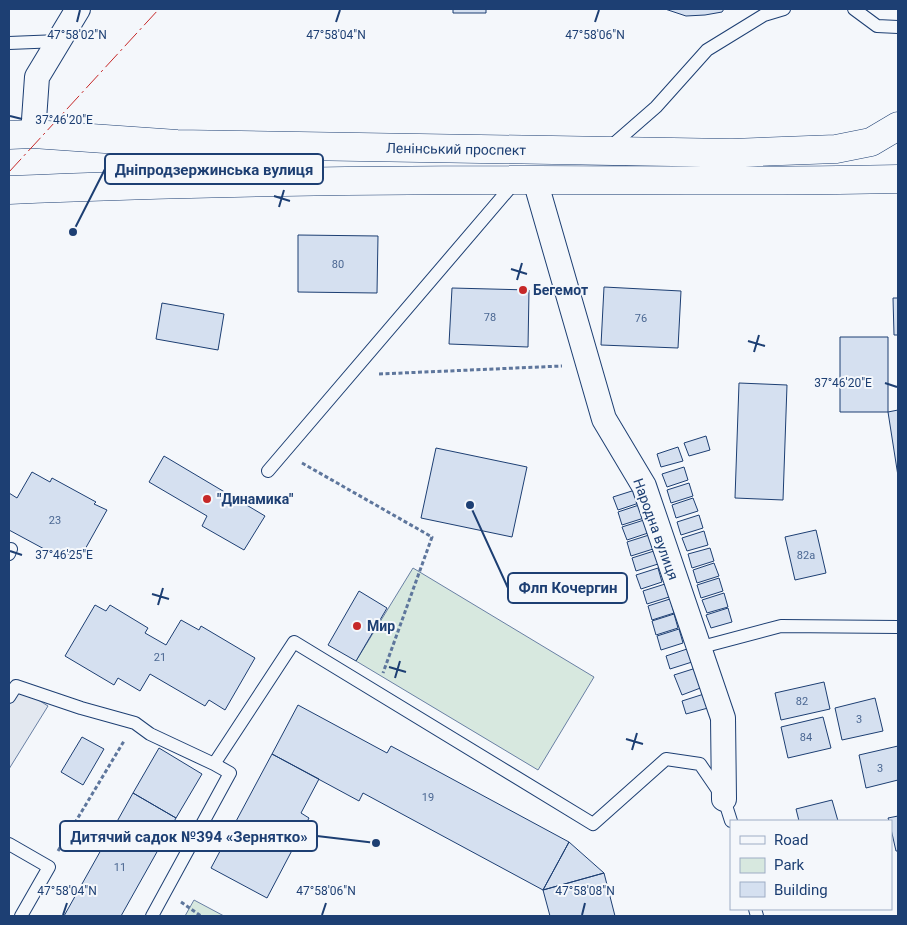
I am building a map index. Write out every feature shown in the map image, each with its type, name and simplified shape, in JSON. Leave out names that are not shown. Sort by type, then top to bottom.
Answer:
[{"type":"main road","name":"Ленінський проспект","points":[[21,134],[177,144],[732,153],[836,149],[871,142],[898,126]]},
{"type":"main road","points":[[9,190],[176,184],[526,180],[898,179]]},
{"type":"street","points":[[21,134],[37,77],[78,9]]},
{"type":"street","name":"Народна вулиця","points":[[526,180],[588,365],[604,419],[644,486],[723,718],[724,799]]},
{"type":"lane","points":[[606,151],[656,107],[707,50],[764,15],[784,9]]},
{"type":"lane","points":[[854,9],[877,26],[898,27]]},
{"type":"lane","points":[[9,43],[59,41]]},
{"type":"lane","points":[[268,471],[350,375],[526,180]]},
{"type":"lane","points":[[698,648],[781,626],[898,627]]},
{"type":"lane","points":[[214,764],[294,642],[593,824],[666,759],[700,764],[724,799],[730,820]]},
{"type":"lane","points":[[9,698],[12,684],[81,708],[135,723],[150,734],[230,773],[152,916]]},
{"type":"lane","points":[[9,844],[49,867],[21,916]]},
{"type":"path","points":[[350,375],[588,365]]},
{"type":"path","points":[[284,452],[432,537],[376,692]]},
{"type":"path","points":[[49,867],[135,723]]},
{"type":"green space","points":[[413,568],[594,677],[538,770],[356,661]]},
{"type":"green space","points":[[194,900],[224,916],[185,916]]},
{"type":"shaded area","points":[[16,686],[48,706],[9,769],[9,697]]},
{"type":"building","points":[[453,9],[486,9],[486,13],[453,13]]},
{"type":"building","points":[[665,9],[724,9],[722,12],[686,16]]},
{"type":"building","points":[[298,235],[378,236],[377,293],[298,292]]},
{"type":"building","points":[[604,287],[681,291],[678,348],[601,345]]},
{"type":"building","points":[[452,288],[529,290],[528,347],[449,344]]},
{"type":"building","points":[[893,298],[898,298],[898,335],[894,335]]},
{"type":"building","points":[[162,303],[224,314],[218,350],[156,339]]},
{"type":"building","points":[[840,337],[888,337],[888,412],[840,412]]},
{"type":"building","points":[[739,383],[787,385],[783,500],[735,498]]},
{"type":"building","points":[[898,410],[898,476],[888,412]]},
{"type":"building","points":[[706,436],[710,450],[689,456],[684,443]]},
{"type":"building","points":[[678,447],[683,461],[661,467],[657,454]]},
{"type":"building","points":[[436,448],[527,467],[512,537],[421,518]]},
{"type":"building","name":"\"Динамика\"","points":[[164,456],[265,516],[244,550],[202,526],[207,516],[149,482]]},
{"type":"building","points":[[684,467],[688,480],[667,487],[662,474]]},
{"type":"building","points":[[32,472],[50,482],[52,478],[107,510],[79,560],[62,551],[59,557],[9,530],[9,493],[17,498]]},
{"type":"building","points":[[689,483],[693,496],[671,503],[667,490]]},
{"type":"building","points":[[635,490],[639,503],[618,510],[613,497]]},
{"type":"building","points":[[693,498],[698,511],[676,518],[672,505]]},
{"type":"building","points":[[639,505],[644,518],[622,525],[618,512]]},
{"type":"building","points":[[699,515],[703,528],[681,535],[677,522]]},
{"type":"building","points":[[644,520],[648,533],[627,540],[622,527]]},
{"type":"building","points":[[816,530],[826,573],[795,580],[785,537]]},
{"type":"building","points":[[704,531],[708,545],[687,551],[682,538]]},
{"type":"building","points":[[649,535],[653,549],[631,556],[627,542]]},
{"type":"building","points":[[710,548],[714,561],[692,568],[688,554]]},
{"type":"building","points":[[654,551],[658,564],[636,571],[632,558]]},
{"type":"building","points":[[714,563],[719,576],[697,583],[693,570]]},
{"type":"building","points":[[658,568],[662,582],[641,589],[636,575]]},
{"type":"building","points":[[719,578],[723,591],[701,598],[697,585]]},
{"type":"building","points":[[665,584],[669,597],[647,604],[643,591]]},
{"type":"building","name":"Мир","points":[[359,591],[387,608],[356,661],[328,645]]},
{"type":"building","points":[[724,593],[728,607],[707,613],[702,600]]},
{"type":"building","points":[[670,599],[674,613],[652,620],[648,606]]},
{"type":"building","points":[[95,605],[106,611],[110,605],[148,628],[145,633],[166,645],[181,620],[199,630],[201,626],[255,658],[225,710],[209,700],[205,706],[150,674],[140,691],[118,678],[114,685],[65,656]]},
{"type":"building","points":[[728,608],[732,622],[711,628],[706,615]]},
{"type":"building","points":[[674,614],[678,628],[656,635],[652,621]]},
{"type":"building","points":[[679,629],[683,643],[661,650],[657,636]]},
{"type":"building","points":[[687,649],[692,662],[670,669],[666,656]]},
{"type":"building","points":[[696,668],[703,687],[682,695],[674,675]]},
{"type":"building","points":[[824,682],[830,709],[781,720],[775,693]]},
{"type":"building","points":[[704,694],[708,708],[686,714],[682,701]]},
{"type":"building","points":[[875,698],[883,731],[842,740],[835,708]]},
{"type":"building","points":[[298,705],[387,753],[391,746],[569,842],[543,890],[363,793],[359,801],[272,754]]},
{"type":"building","points":[[823,717],[831,748],[788,758],[781,727]]},
{"type":"building","points":[[82,737],[104,749],[83,785],[61,772]]},
{"type":"building","points":[[898,746],[898,780],[866,788],[859,755]]},
{"type":"building","points":[[159,748],[202,774],[176,818],[133,793]]},
{"type":"building","points":[[272,754],[319,779],[301,813],[309,818],[267,898],[211,868]]},
{"type":"building","points":[[133,793],[176,818],[121,916],[64,916]]},
{"type":"building","points":[[832,800],[838,820],[799,820],[796,809]]},
{"type":"building","points":[[898,816],[898,851],[896,851],[892,833],[892,820],[888,818]]},
{"type":"building","points":[[569,842],[604,873],[543,890]]},
{"type":"building","points":[[604,873],[615,916],[550,916],[543,890]]},
{"type":"power","points":[[9,172],[159,9]]},
{"type":"place","name":"Дніпродзержинська вулиця","points":[[73,232]]},
{"type":"place","name":"Бегемот","points":[[523,290]]},
{"type":"place","name":"\"Динамика\"","points":[[207,499]]},
{"type":"place","name":"Флп Кочергин","points":[[470,505]]},
{"type":"place","name":"Мир","points":[[357,626]]},
{"type":"place","name":"Дитячий садок №394 «Зернятко»","points":[[376,843]]}]
